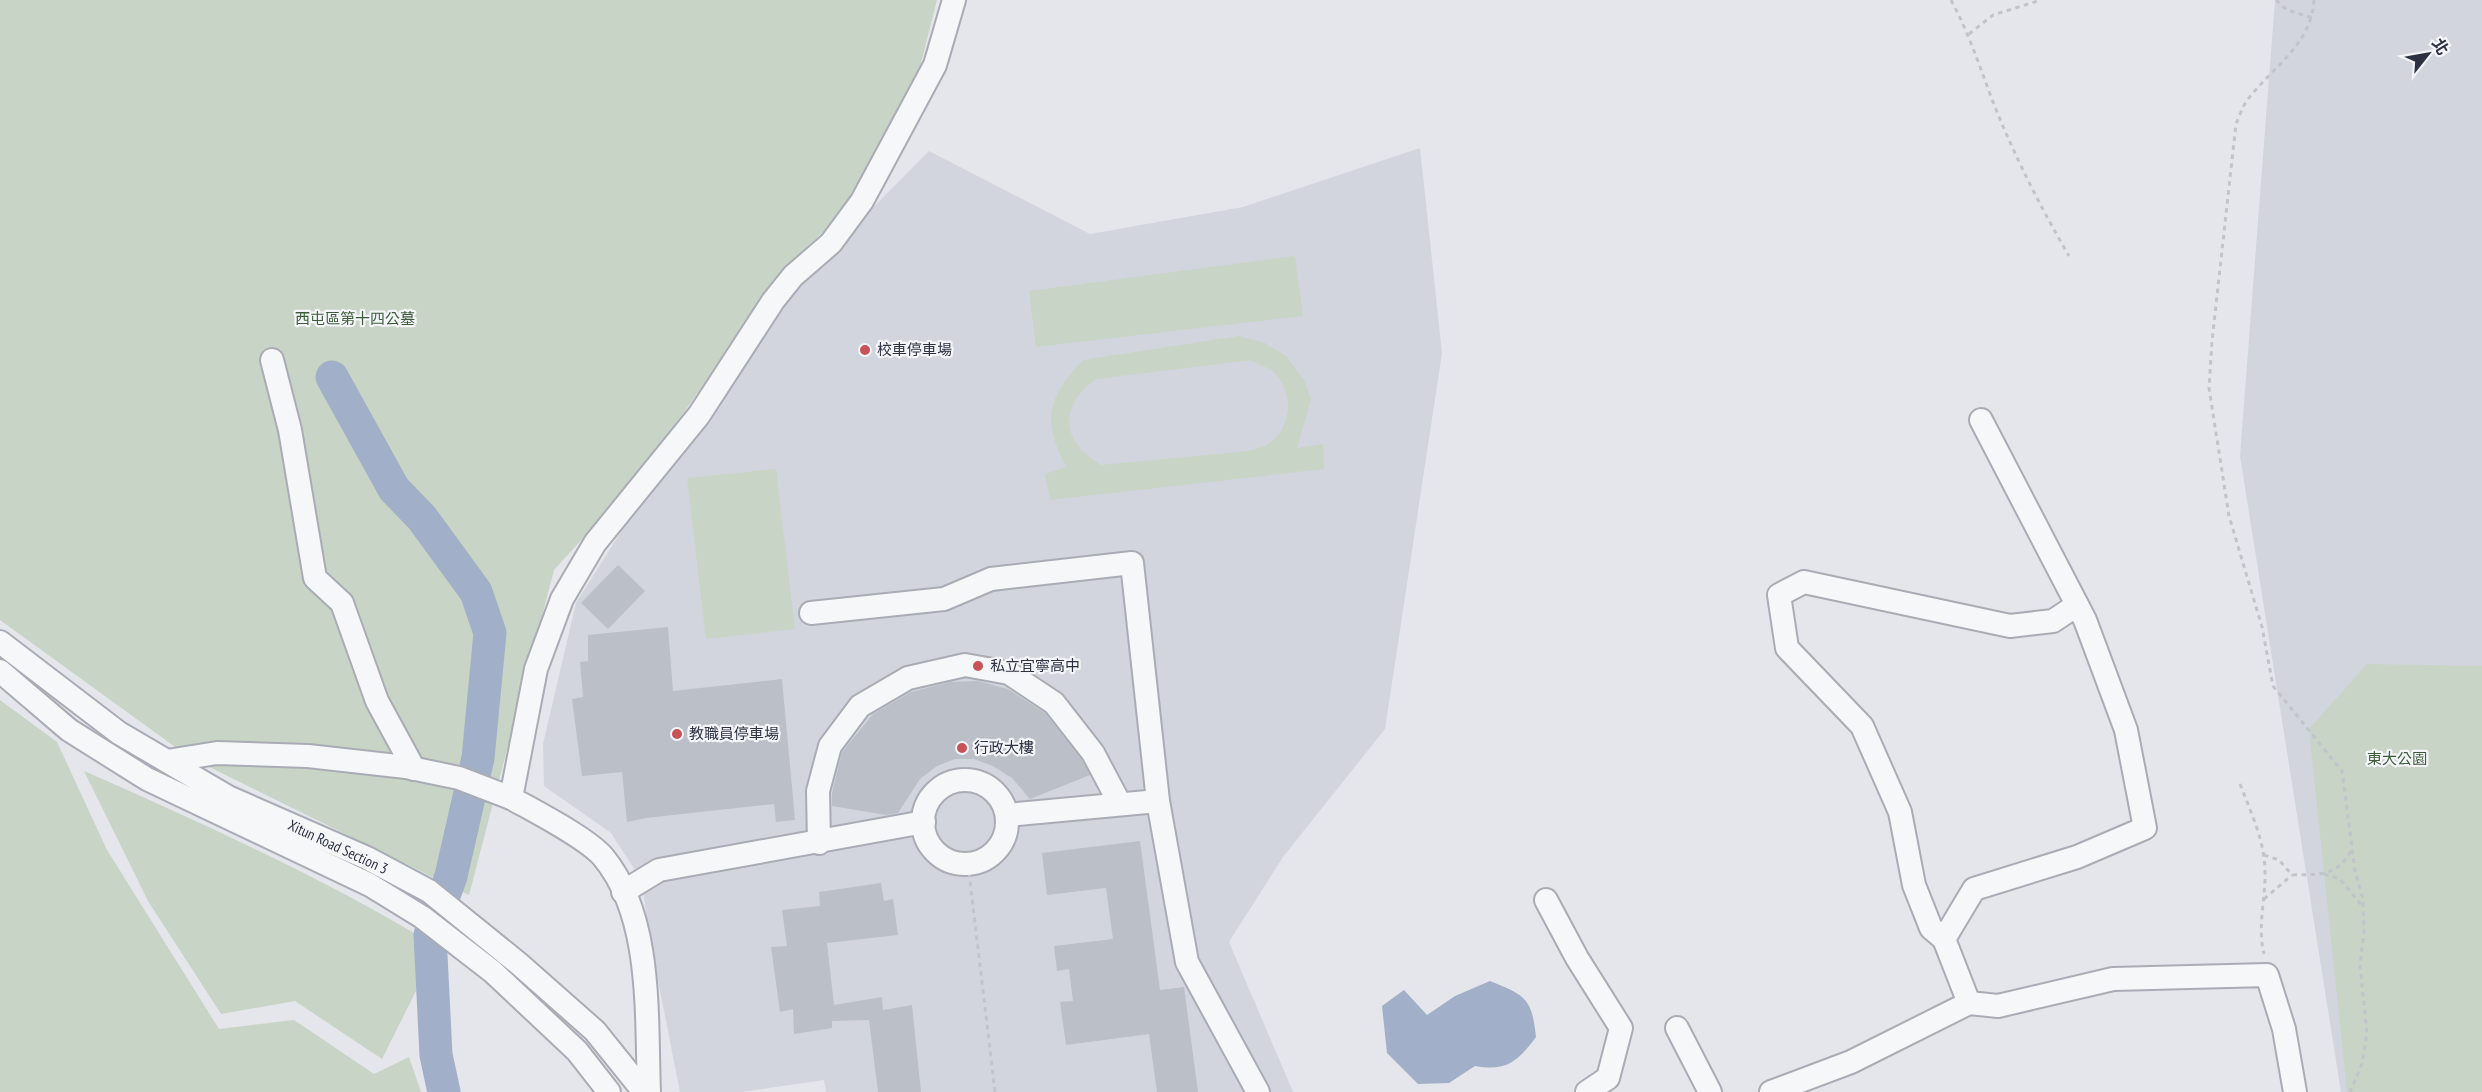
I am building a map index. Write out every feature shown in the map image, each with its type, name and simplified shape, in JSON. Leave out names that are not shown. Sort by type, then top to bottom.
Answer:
[{"type":"street","points":[[511,798],[536,669],[562,599],[595,543],[699,415],[773,302],[793,276],[831,243],[862,201],[935,65],[954,0]]},
{"type":"street","points":[[272,360],[290,430],[315,578],[342,603],[377,700],[414,769]]},
{"type":"street","points":[[1944,939],[1974,889],[2077,857],[2145,828],[2126,730],[2077,605],[1981,420]]},
{"type":"street","points":[[811,613],[944,599],[991,579],[1132,563],[1158,801],[1187,962],[1258,1092]]},
{"type":"street","points":[[1969,1003],[1944,939],[1931,928],[1914,885],[1900,812],[1862,726],[1787,648],[1779,595],[1804,582],[2010,626],[2053,621],[2077,605]]},
{"type":"street","name":"Xitun Road Section 3","points":[[0,642],[119,733],[228,798],[367,858],[429,891],[518,963],[595,1031],[644,1092]]},
{"type":"street","points":[[819,843],[818,791],[830,746],[860,706],[908,678],[965,665],[1009,673],[1054,703],[1093,753],[1120,804]]},
{"type":"street","name":"Xitun Road Section 3","points":[[0,671],[69,730],[147,779],[370,885],[422,917],[488,969],[577,1051],[609,1092]]},
{"type":"street","points":[[167,761],[217,753],[308,756],[414,769],[459,778],[511,798],[565,830],[603,857],[631,905],[643,967],[649,1092]]},
{"type":"street","points":[[962,781],[974,782],[996,794],[1007,815],[1004,838],[998,848],[980,862],[968,864],[946,860],[937,853],[925,834],[924,822],[930,799],[950,784],[962,781]]},
{"type":"street","points":[[1007,815],[1158,801]]},
{"type":"street","points":[[623,892],[659,870],[819,843],[924,822]]},
{"type":"street","points":[[1546,900],[1576,958],[1621,1028],[1608,1078],[1587,1092]]},
{"type":"street","points":[[1771,1092],[1851,1062],[1969,1003],[1998,1006],[2113,979],[2267,975],[2284,1029],[2295,1092]]},
{"type":"street","points":[[1677,1028],[1710,1092]]},
{"type":"path","points":[[1951,0],[1969,34],[1995,107],[2025,174],[2069,256]]},
{"type":"path","points":[[1969,34],[1993,15],[2041,0]]},
{"type":"path","points":[[2276,0],[2288,10],[2313,18]]},
{"type":"path","points":[[2314,0],[2313,18],[2286,60],[2246,103],[2236,124],[2213,330],[2209,388],[2229,516],[2262,627],[2273,686],[2342,771],[2352,850],[2363,908],[2364,932],[2360,965],[2367,1033],[2362,1064],[2350,1092]]},
{"type":"path","points":[[2240,784],[2256,823],[2264,855],[2264,899],[2260,916],[2267,975]]},
{"type":"path","points":[[2264,899],[2292,875],[2322,873],[2344,864],[2352,850]]},
{"type":"path","points":[[2264,855],[2279,861],[2292,875]]},
{"type":"path","points":[[968,864],[996,1092]]},
{"type":"path","points":[[2322,873],[2340,879],[2363,908]]},
{"type":"shaded area","points":[[2275,0],[2482,0],[2482,1092],[2341,1092],[2240,456]]},
{"type":"shaded area","name":"私立宜寧高中","points":[[1420,148],[1442,353],[1385,729],[1283,857],[1229,942],[1293,1092],[826,1092],[824,1080],[742,1092],[680,1092],[648,930],[642,881],[611,833],[544,786],[543,744],[576,603],[629,519],[803,278],[929,151],[1090,234],[1243,207]]},
{"type":"green space","name":"西屯區第十四公墓","points":[[0,0],[937,0],[917,79],[848,209],[787,265],[638,478],[554,570],[469,895],[189,757],[0,620]]},
{"type":"green space","points":[[1295,256],[1303,316],[1036,347],[1029,291]]},
{"type":"green space","points":[[1239,336],[1265,343],[1287,357],[1304,380],[1311,399],[1297,448],[1323,444],[1324,469],[1050,500],[1045,474],[1066,467],[1053,436],[1052,410],[1055,398],[1062,386],[1083,360]],"holes":[[[1251,360],[1272,371],[1279,379],[1287,397],[1287,417],[1284,426],[1271,442],[1263,446],[1249,451],[1101,465],[1087,456],[1072,434],[1069,423],[1075,400],[1096,379]]]},
{"type":"green space","points":[[776,469],[795,629],[706,639],[687,478]]},
{"type":"green space","name":"東大公園","points":[[2367,664],[2482,666],[2482,1092],[2347,1092],[2309,729]]},
{"type":"green space","points":[[0,700],[57,742],[107,850],[219,1029],[294,1020],[374,1074],[409,1057],[421,1092],[0,1092]]},
{"type":"green space","points":[[84,771],[264,853],[352,898],[438,947],[382,1059],[295,1001],[221,1014],[148,901]]},
{"type":"water","points":[[1490,981],[1519,995],[1525,1000],[1532,1014],[1536,1037],[1511,1063],[1496,1067],[1475,1066],[1449,1083],[1418,1084],[1387,1053],[1382,1006],[1404,990],[1427,1015],[1455,996]]},
{"type":"building","points":[[618,565],[645,591],[608,629],[581,603]]},
{"type":"building","name":"教職員停車場","points":[[668,627],[673,691],[782,679],[795,820],[776,822],[774,804],[627,822],[622,772],[582,776],[572,699],[583,697],[580,662],[588,661],[588,635]]},
{"type":"building","name":"行政大樓","points":[[978,681],[1008,689],[1045,713],[1082,760],[1090,775],[1030,799],[1012,778],[993,766],[974,759],[955,759],[937,766],[920,779],[898,813],[886,815],[832,806],[832,793],[842,752],[873,714],[911,692],[950,682]]},
{"type":"building","points":[[1140,841],[1160,990],[1184,987],[1198,1092],[1157,1092],[1149,1034],[1066,1045],[1060,1002],[1073,1001],[1069,969],[1057,971],[1054,946],[1113,939],[1106,888],[1047,895],[1042,853]]},
{"type":"building","points":[[881,883],[884,901],[893,899],[898,935],[827,943],[834,1005],[882,997],[883,1010],[912,1005],[921,1092],[878,1092],[869,1020],[832,1021],[832,1028],[794,1034],[793,1009],[780,1012],[771,947],[787,946],[782,910],[820,906],[819,892]]},
{"type":"waterway","points":[[332,377],[394,489],[422,518],[476,592],[490,633],[478,758],[451,876],[430,935],[436,1055],[444,1092]]},
{"type":"place","name":"校車停車場","points":[[865,350]]},
{"type":"place","name":"私立宜寧高中","points":[[978,666]]},
{"type":"place","name":"教職員停車場","points":[[677,734]]},
{"type":"place","name":"行政大樓","points":[[962,748]]}]
